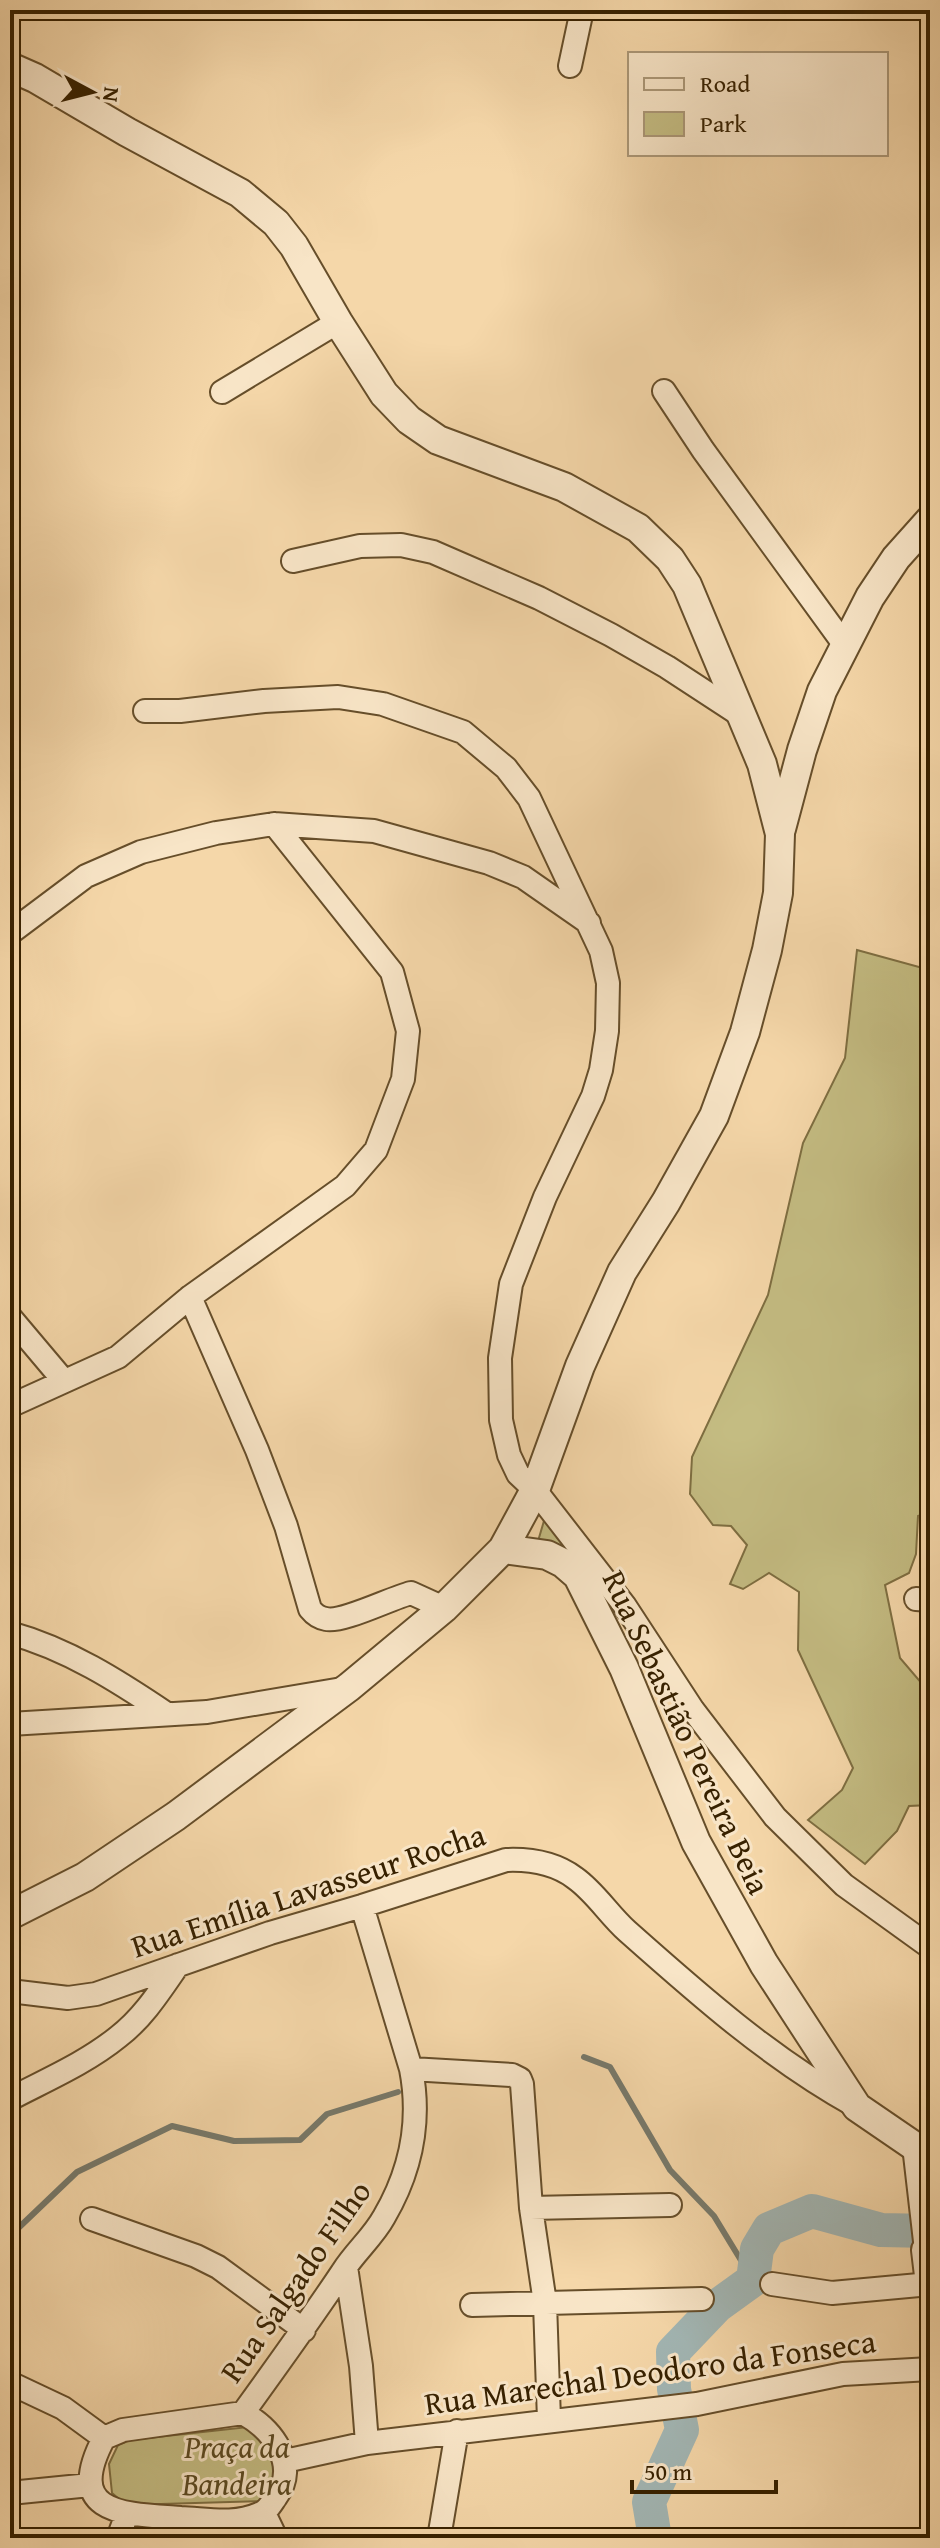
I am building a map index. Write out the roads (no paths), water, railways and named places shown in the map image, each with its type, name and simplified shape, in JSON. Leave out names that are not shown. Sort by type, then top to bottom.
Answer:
[{"type":"street","points":[[570,66],[582,10]]},
{"type":"street","points":[[10,67],[240,193],[276,223],[294,246],[384,394],[409,420],[438,440],[564,487],[638,528],[670,559],[687,585],[762,764],[780,834]]},
{"type":"street","points":[[222,392],[338,322]]},
{"type":"street","points":[[664,391],[703,450],[844,644]]},
{"type":"street","points":[[10,1915],[98,1868],[176,1816],[349,1687],[444,1608],[503,1549],[535,1490],[580,1366],[622,1272],[714,1116],[745,1032],[767,950],[778,893],[780,834],[802,750],[822,691],[870,597],[896,558],[930,520]]},
{"type":"street","points":[[293,561],[360,546],[401,545],[433,552],[539,598],[611,635],[742,716]]},
{"type":"street","points":[[145,711],[180,711],[264,701],[338,697],[383,704],[463,732],[506,768],[529,798],[601,951],[608,983],[607,1031],[593,1096],[545,1197],[511,1284],[500,1358],[501,1420],[509,1455],[518,1474],[535,1490],[625,1606],[693,1710],[775,1817],[844,1885],[930,1947]]},
{"type":"street","points":[[10,933],[86,876],[141,852],[216,833],[274,824],[374,831],[489,863],[523,877],[590,924]]},
{"type":"street","points":[[10,1406],[118,1357],[190,1297],[345,1186],[376,1150],[403,1079],[408,1031],[392,972],[274,824]]},
{"type":"street","points":[[190,1297],[257,1450],[286,1526],[310,1609],[327,1620],[340,1619],[411,1593],[444,1608]]},
{"type":"street","points":[[10,1317],[64,1381]]},
{"type":"street","name":"Rua Sebastião Pereira Beia","points":[[503,1549],[547,1555],[578,1576],[624,1668],[696,1842],[718,1885],[764,1964],[857,2107]]},
{"type":"street","points":[[10,1633],[40,1643],[121,1682],[167,1714]]},
{"type":"street","points":[[10,1724],[207,1712],[349,1687]]},
{"type":"street","name":"Rua Emília Lavasseur Rocha","points":[[10,1991],[68,1998],[96,1994],[270,1933],[506,1860],[528,1859],[576,1878],[624,1928],[741,2029],[799,2072],[922,2148]]},
{"type":"street","name":"Rua Salgado Filho","points":[[243,2413],[383,2219],[406,2173],[415,2124],[415,2091],[362,1906]]},
{"type":"street","points":[[10,2099],[96,2054],[120,2036],[144,2012],[178,1964]]},
{"type":"street","points":[[411,2069],[512,2075],[520,2079],[531,2208],[545,2303],[549,2420]]},
{"type":"street","points":[[772,2284],[832,2293],[930,2284],[922,2213],[922,2148]]},
{"type":"street","points":[[531,2208],[670,2205]]},
{"type":"street","points":[[92,2219],[196,2256],[218,2267],[304,2330]]},
{"type":"street","points":[[346,2267],[361,2366],[367,2443]]},
{"type":"street","points":[[472,2305],[702,2299]]},
{"type":"street","name":"Rua Marechal Deodoro da Fonseca","points":[[285,2461],[367,2443],[697,2404],[843,2374],[930,2369]]},
{"type":"street","points":[[10,2383],[63,2408],[104,2438]]},
{"type":"street","points":[[243,2413],[273,2437],[285,2461],[286,2476],[279,2493],[264,2513],[238,2521],[127,2514],[108,2508],[90,2485],[95,2455],[104,2438],[123,2430],[243,2413]]},
{"type":"street","points":[[439,2538],[457,2431]]},
{"type":"street","points":[[10,2493],[90,2485]]},
{"type":"street","points":[[264,2513],[276,2538]]},
{"type":"street","points":[[118,2538],[127,2514]]},
{"type":"waterway","points":[[584,2057],[610,2067],[670,2170],[714,2216],[753,2280]]},
{"type":"waterway","points":[[10,2236],[77,2172],[172,2126],[234,2141],[300,2140],[327,2114],[398,2092]]},
{"type":"waterway","points":[[655,2538],[649,2502],[682,2430],[674,2389],[673,2352],[717,2306],[753,2280],[757,2249],[769,2229],[812,2211],[881,2230],[930,2231]]},
{"type":"park label","name":"Praça da Bandeira","points":[[237,2464]]}]
